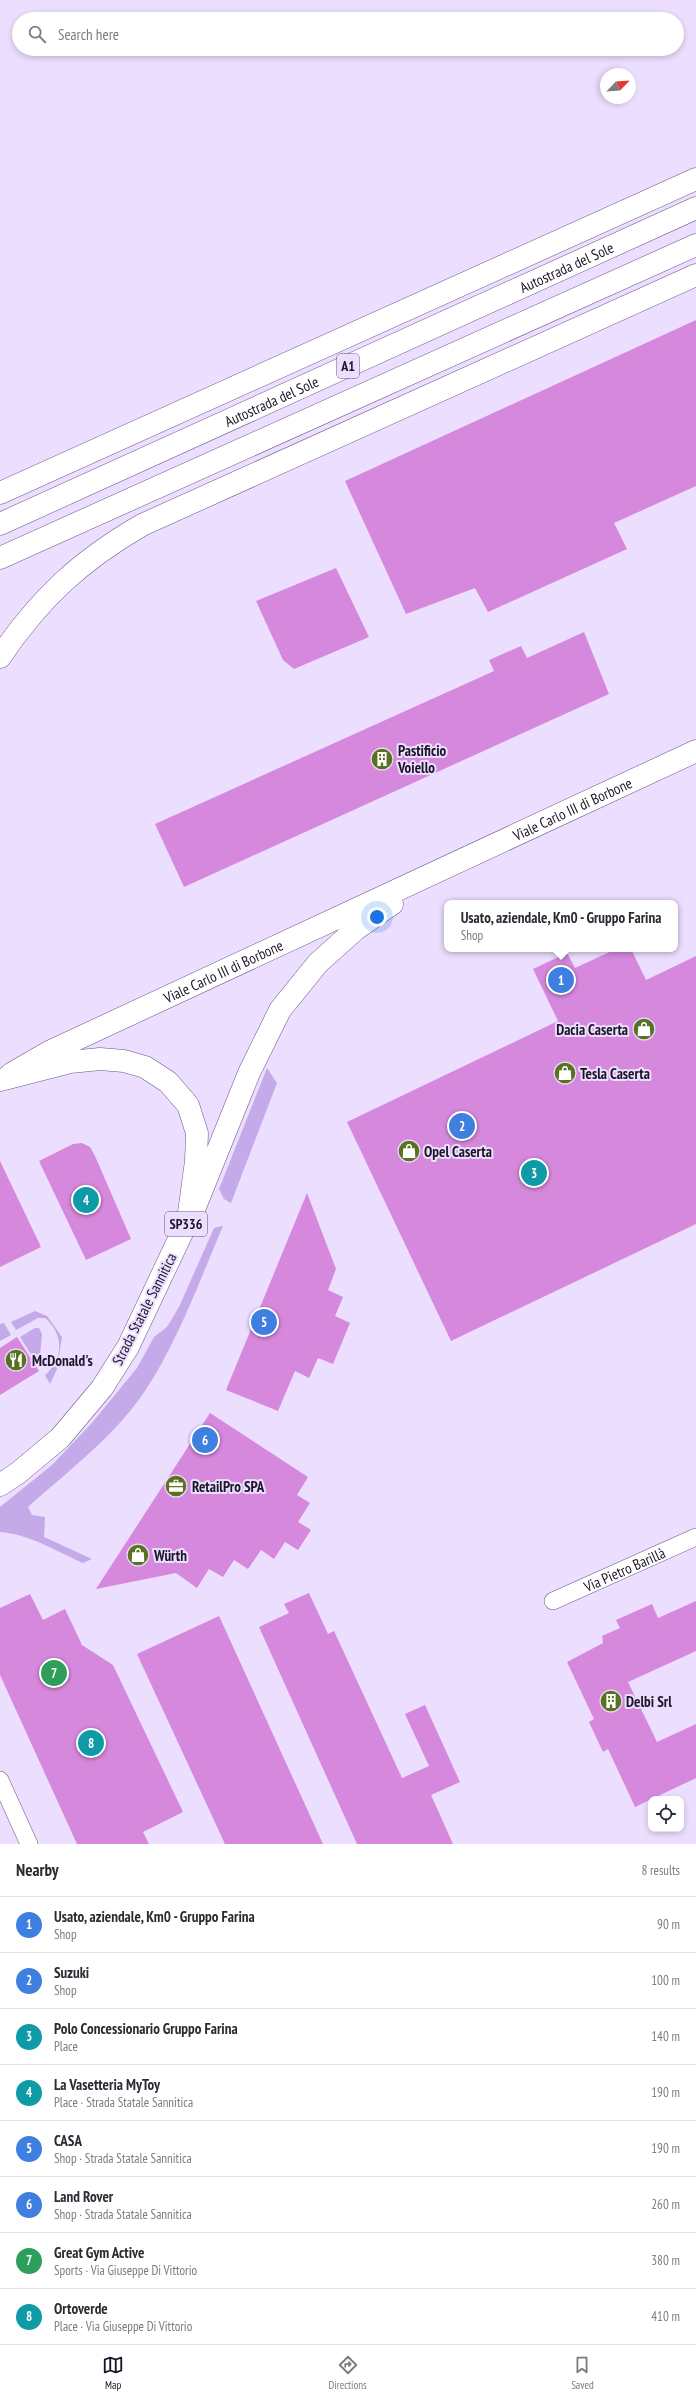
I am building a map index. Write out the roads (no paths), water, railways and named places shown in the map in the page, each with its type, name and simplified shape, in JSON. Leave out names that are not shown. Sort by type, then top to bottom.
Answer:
[{"type":"main road","points":[[0,493],[696,179]]},
{"type":"main road","name":"Autostrada del Sole","points":[[0,524],[696,208]]},
{"type":"main road","name":"A1","points":[[0,558],[696,245]]},
{"type":"main road","points":[[0,657],[41,603],[78,568],[105,546],[142,526],[696,275]]},
{"type":"main road","name":"Viale Carlo III di Borbone","points":[[1,1080],[49,1052],[696,751]]},
{"type":"main road","name":"Viale Carlo III di Borbone","points":[[188,1220],[249,1073],[280,1010],[318,963],[356,929],[448,867]]},
{"type":"main road","name":"Strada Statale Sannitica","points":[[0,1485],[18,1474],[60,1438],[102,1388],[146,1313],[188,1220],[196,1161],[197,1133],[188,1105],[168,1082],[145,1067],[124,1061],[100,1059],[70,1062],[1,1080]]},
{"type":"street","name":"Via Pietro Barillà","points":[[553,1600],[696,1537]]},
{"type":"street","points":[[0,1780],[29,1844]]},
{"type":"place","name":"Pastificio Voiello","points":[[382,759]]},
{"type":"place","name":"Usato, aziendale, Km0 - Gruppo Farina","points":[[561,980]]},
{"type":"place","name":"Dacia Caserta","points":[[644,1029]]},
{"type":"place","name":"Tesla Caserta","points":[[565,1073]]},
{"type":"place","name":"Suzuki","points":[[462,1126]]},
{"type":"place","name":"Opel Caserta","points":[[409,1151]]},
{"type":"place","name":"Polo Concessionario Gruppo Farina","points":[[534,1173]]},
{"type":"place","name":"La Vasetteria MyToy","points":[[86,1200]]},
{"type":"place","name":"CASA","points":[[264,1322]]},
{"type":"place","name":"McDonald's","points":[[16,1360]]},
{"type":"place","name":"Land Rover","points":[[205,1440]]},
{"type":"place","name":"RetailPro SPA","points":[[176,1486]]},
{"type":"place","name":"Würth","points":[[138,1555]]},
{"type":"place","name":"Great Gym Active","points":[[54,1673]]},
{"type":"place","name":"Delbi Srl","points":[[611,1701]]},
{"type":"place","name":"Ortoverde","points":[[91,1743]]}]
